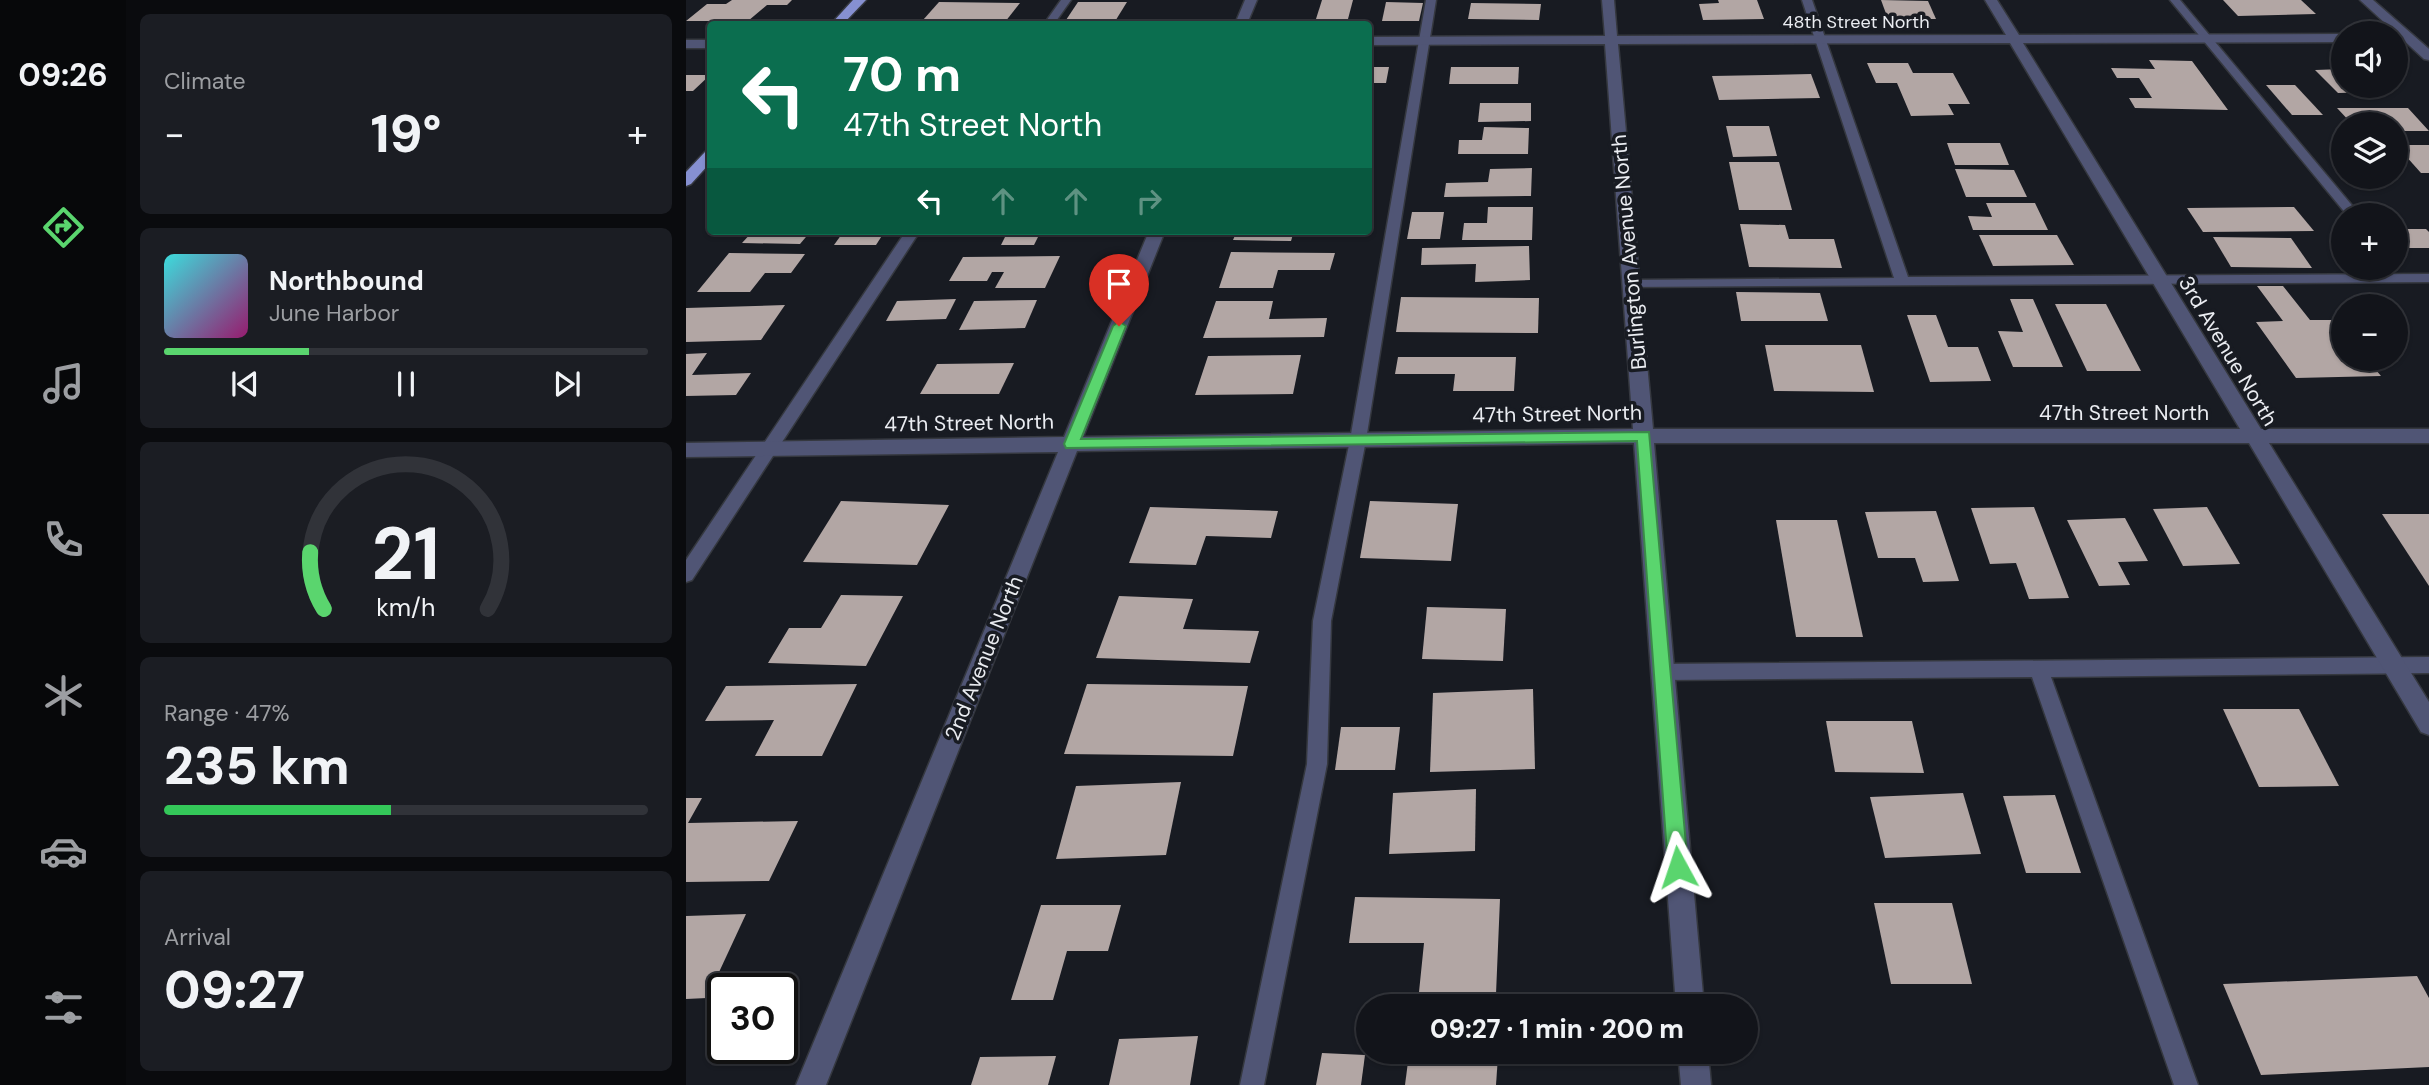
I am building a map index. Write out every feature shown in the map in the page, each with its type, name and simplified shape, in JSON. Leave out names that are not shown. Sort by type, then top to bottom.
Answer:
[{"type":"main road","points":[[840,21],[860,0]]},
{"type":"main road","points":[[686,181],[707,158]]},
{"type":"street","points":[[1242,21],[1251,0]]},
{"type":"street","name":"Burlington Avenue North","points":[[1608,0],[1689,994]]},
{"type":"street","name":"3rd Avenue North","points":[[1991,0],[2429,724]]},
{"type":"street","points":[[2366,0],[2386,21]]},
{"type":"street","name":"48th Street North","points":[[1372,41],[2331,38]]},
{"type":"street","points":[[2408,38],[2429,38]]},
{"type":"street","points":[[2408,42],[2429,57]]},
{"type":"street","points":[[686,44],[707,44]]},
{"type":"street","name":"2nd Avenue North","points":[[811,1085],[1155,235]]},
{"type":"street","name":"47th Street North","points":[[686,450],[1644,436],[2429,436]]},
{"type":"street","points":[[1694,1064],[1696,1085]]},
{"type":"lane","points":[[1051,21],[1066,0]]},
{"type":"lane","points":[[1252,1085],[1317,764],[1322,621],[1358,440],[1430,0]]},
{"type":"lane","points":[[1807,0],[1902,281]]},
{"type":"lane","points":[[2175,0],[2344,203]]},
{"type":"lane","points":[[686,575],[910,235]]},
{"type":"lane","points":[[1631,284],[2331,278]]},
{"type":"lane","points":[[2408,278],[2429,278]]},
{"type":"lane","points":[[1662,671],[2429,665]]},
{"type":"lane","points":[[2038,668],[2186,1085]]},
{"type":"building","points":[[732,0],[792,0],[787,5],[767,5],[748,21],[686,21],[707,4],[726,4]]},
{"type":"building","points":[[1322,0],[1353,0],[1348,19],[1316,19]]},
{"type":"building","points":[[1718,0],[1757,0],[1764,19],[1703,20],[1699,4],[1719,3]]},
{"type":"building","points":[[1881,0],[1928,1],[1936,19],[1888,19]]},
{"type":"building","points":[[2223,0],[2301,0],[2316,14],[2238,16]]},
{"type":"building","points":[[939,2],[1020,3],[1006,21],[923,20]]},
{"type":"building","points":[[1078,2],[1127,2],[1115,21],[1065,21]]},
{"type":"building","points":[[1386,2],[1423,3],[1419,21],[1382,21]]},
{"type":"building","points":[[1471,3],[1541,4],[1539,20],[1468,19]]},
{"type":"building","points":[[2149,60],[2192,61],[2228,110],[2135,108],[2129,98],[2152,98],[2139,78],[2117,78],[2111,68],[2155,69]]},
{"type":"building","points":[[1867,63],[1908,63],[1913,73],[1953,73],[1970,104],[1948,104],[1954,115],[1911,116],[1897,83],[1876,83]]},
{"type":"building","points":[[1372,67],[1389,67],[1386,83],[1372,83]]},
{"type":"building","points":[[1451,67],[1519,67],[1518,84],[1449,84]]},
{"type":"building","points":[[2331,69],[2331,86],[2315,70]]},
{"type":"building","points":[[1811,74],[1820,98],[1719,100],[1712,76]]},
{"type":"building","points":[[686,75],[707,75],[693,91],[686,91]]},
{"type":"building","points":[[2266,85],[2295,85],[2323,115],[2292,115]]},
{"type":"building","points":[[1480,103],[1531,103],[1531,121],[1478,122]]},
{"type":"building","points":[[2337,108],[2408,108],[2429,131],[2408,131],[2408,112],[2341,112]]},
{"type":"building","points":[[1726,126],[1769,126],[1777,156],[1733,157]]},
{"type":"building","points":[[1484,127],[1529,128],[1528,154],[1458,154],[1459,140],[1482,140]]},
{"type":"building","points":[[1947,143],[2000,143],[2009,165],[1955,165]]},
{"type":"building","points":[[2408,145],[2429,145],[2429,173],[2421,173],[2408,158]]},
{"type":"building","points":[[1729,162],[1779,162],[1792,210],[1739,210]]},
{"type":"building","points":[[1532,168],[1531,196],[1444,197],[1446,183],[1488,182],[1490,169]]},
{"type":"building","points":[[1955,169],[2014,170],[2027,197],[1966,197]]},
{"type":"building","points":[[1986,203],[2035,203],[2048,230],[1973,230],[1968,216],[1992,217]]},
{"type":"building","points":[[1488,207],[1533,207],[1532,240],[1462,240],[1464,223],[1487,223]]},
{"type":"building","points":[[2294,207],[2314,231],[2203,232],[2187,208]]},
{"type":"building","points":[[1412,212],[1444,212],[1440,239],[1407,239]]},
{"type":"building","points":[[1740,224],[1785,225],[1789,239],[1834,239],[1842,268],[1749,267]]},
{"type":"building","points":[[2408,229],[2426,229],[2429,232],[2429,248],[2408,248]]},
{"type":"building","points":[[749,235],[808,235],[800,244],[742,243]]},
{"type":"building","points":[[841,235],[882,235],[876,245],[834,245]]},
{"type":"building","points":[[1006,235],[1039,235],[1034,245],[1001,245]]},
{"type":"building","points":[[1235,235],[1293,235],[1291,241],[1233,240]]},
{"type":"building","points":[[1979,235],[2057,235],[2074,265],[1993,266]]},
{"type":"building","points":[[2213,237],[2291,238],[2312,268],[2231,267]]},
{"type":"building","points":[[1529,246],[1530,280],[1475,282],[1476,264],[1421,265],[1422,248]]},
{"type":"building","points":[[1231,252],[1335,253],[1330,270],[1278,270],[1273,288],[1219,288]]},
{"type":"building","points":[[729,253],[805,254],[791,273],[765,273],[750,292],[697,292]]},
{"type":"building","points":[[1060,256],[1045,288],[995,288],[1004,272],[992,272],[987,281],[949,281],[963,257]]},
{"type":"building","points":[[2257,286],[2283,286],[2310,320],[2331,320],[2331,371],[2377,371],[2381,376],[2296,378],[2256,322],[2283,321]]},
{"type":"building","points":[[1736,292],[1820,293],[1828,321],[1741,321]]},
{"type":"building","points":[[1401,297],[1539,298],[1538,333],[1396,332]]},
{"type":"building","points":[[956,299],[946,319],[886,321],[897,301]]},
{"type":"building","points":[[2010,299],[2033,299],[2063,367],[2013,367],[1998,331],[2023,332]]},
{"type":"building","points":[[1037,300],[1025,328],[959,330],[974,301]]},
{"type":"building","points":[[1216,301],[1273,301],[1269,319],[1327,318],[1324,337],[1203,338]]},
{"type":"building","points":[[2055,304],[2106,304],[2141,371],[2087,371]]},
{"type":"building","points":[[785,305],[761,340],[686,342],[686,308]]},
{"type":"building","points":[[1907,315],[1936,315],[1948,347],[1978,347],[1991,381],[1930,382]]},
{"type":"building","points":[[1765,345],[1861,345],[1874,392],[1774,391]]},
{"type":"building","points":[[707,353],[692,375],[751,373],[736,395],[686,396],[686,354]]},
{"type":"building","points":[[1301,355],[1293,394],[1195,395],[1208,356]]},
{"type":"building","points":[[1398,357],[1516,357],[1514,391],[1453,391],[1455,374],[1395,374]]},
{"type":"building","points":[[1014,363],[999,394],[920,394],[937,364]]},
{"type":"building","points":[[841,501],[949,505],[917,565],[803,562]]},
{"type":"building","points":[[1370,501],[1458,504],[1451,561],[1360,558]]},
{"type":"building","points":[[1150,507],[1278,511],[1271,538],[1206,536],[1196,565],[1129,563]]},
{"type":"building","points":[[2034,507],[2069,598],[2029,599],[2016,563],[1990,564],[1971,508]]},
{"type":"building","points":[[2207,507],[2240,564],[2183,566],[2153,509]]},
{"type":"building","points":[[1936,511],[1959,581],[1923,582],[1915,558],[1878,558],[1865,512]]},
{"type":"building","points":[[2382,514],[2429,514],[2429,586]]},
{"type":"building","points":[[2125,518],[2148,561],[2118,562],[2130,585],[2099,586],[2067,520]]},
{"type":"building","points":[[1776,520],[1837,520],[1863,637],[1796,637]]},
{"type":"building","points":[[841,595],[903,596],[866,666],[768,663],[789,628],[821,628]]},
{"type":"building","points":[[1119,596],[1193,599],[1183,629],[1259,631],[1250,663],[1096,658]]},
{"type":"building","points":[[1427,607],[1506,609],[1503,661],[1422,659]]},
{"type":"building","points":[[857,684],[822,756],[755,756],[774,720],[705,721],[726,686]]},
{"type":"building","points":[[1087,684],[1248,686],[1233,756],[1064,754]]},
{"type":"building","points":[[1533,689],[1535,769],[1430,772],[1433,693]]},
{"type":"building","points":[[2223,709],[2299,709],[2339,786],[2259,787]]},
{"type":"building","points":[[1826,721],[1912,721],[1924,773],[1835,772]]},
{"type":"building","points":[[1341,727],[1400,727],[1395,770],[1335,770]]},
{"type":"building","points":[[1181,782],[1166,855],[1056,859],[1076,786]]},
{"type":"building","points":[[1476,789],[1475,851],[1389,854],[1393,793]]},
{"type":"building","points":[[1963,793],[1981,854],[1885,858],[1870,797]]},
{"type":"building","points":[[2055,795],[2081,873],[2026,873],[2003,796]]},
{"type":"building","points":[[686,798],[702,798],[688,823],[798,821],[769,881],[686,882]]},
{"type":"building","points":[[1355,897],[1500,899],[1496,994],[1419,992],[1424,943],[1349,943]]},
{"type":"building","points":[[1874,903],[1952,903],[1972,984],[1891,984]]},
{"type":"building","points":[[1041,905],[1121,905],[1108,951],[1067,951],[1053,1000],[1011,1000]]},
{"type":"building","points":[[746,914],[719,973],[707,973],[707,998],[686,999],[686,916]]},
{"type":"building","points":[[2417,976],[2429,998],[2429,1067],[2261,1075],[2223,984]]},
{"type":"building","points":[[1198,1036],[1190,1085],[1109,1085],[1119,1039]]},
{"type":"building","points":[[1322,1053],[1356,1055],[1356,1064],[1364,1064],[1361,1085],[1316,1085]]},
{"type":"building","points":[[1056,1056],[1048,1085],[971,1085],[980,1057]]},
{"type":"building","points":[[1408,1064],[1497,1064],[1496,1085],[1405,1085]]},
{"type":"route","points":[[1119,326],[1071,444],[1644,436],[1678,867]]}]
